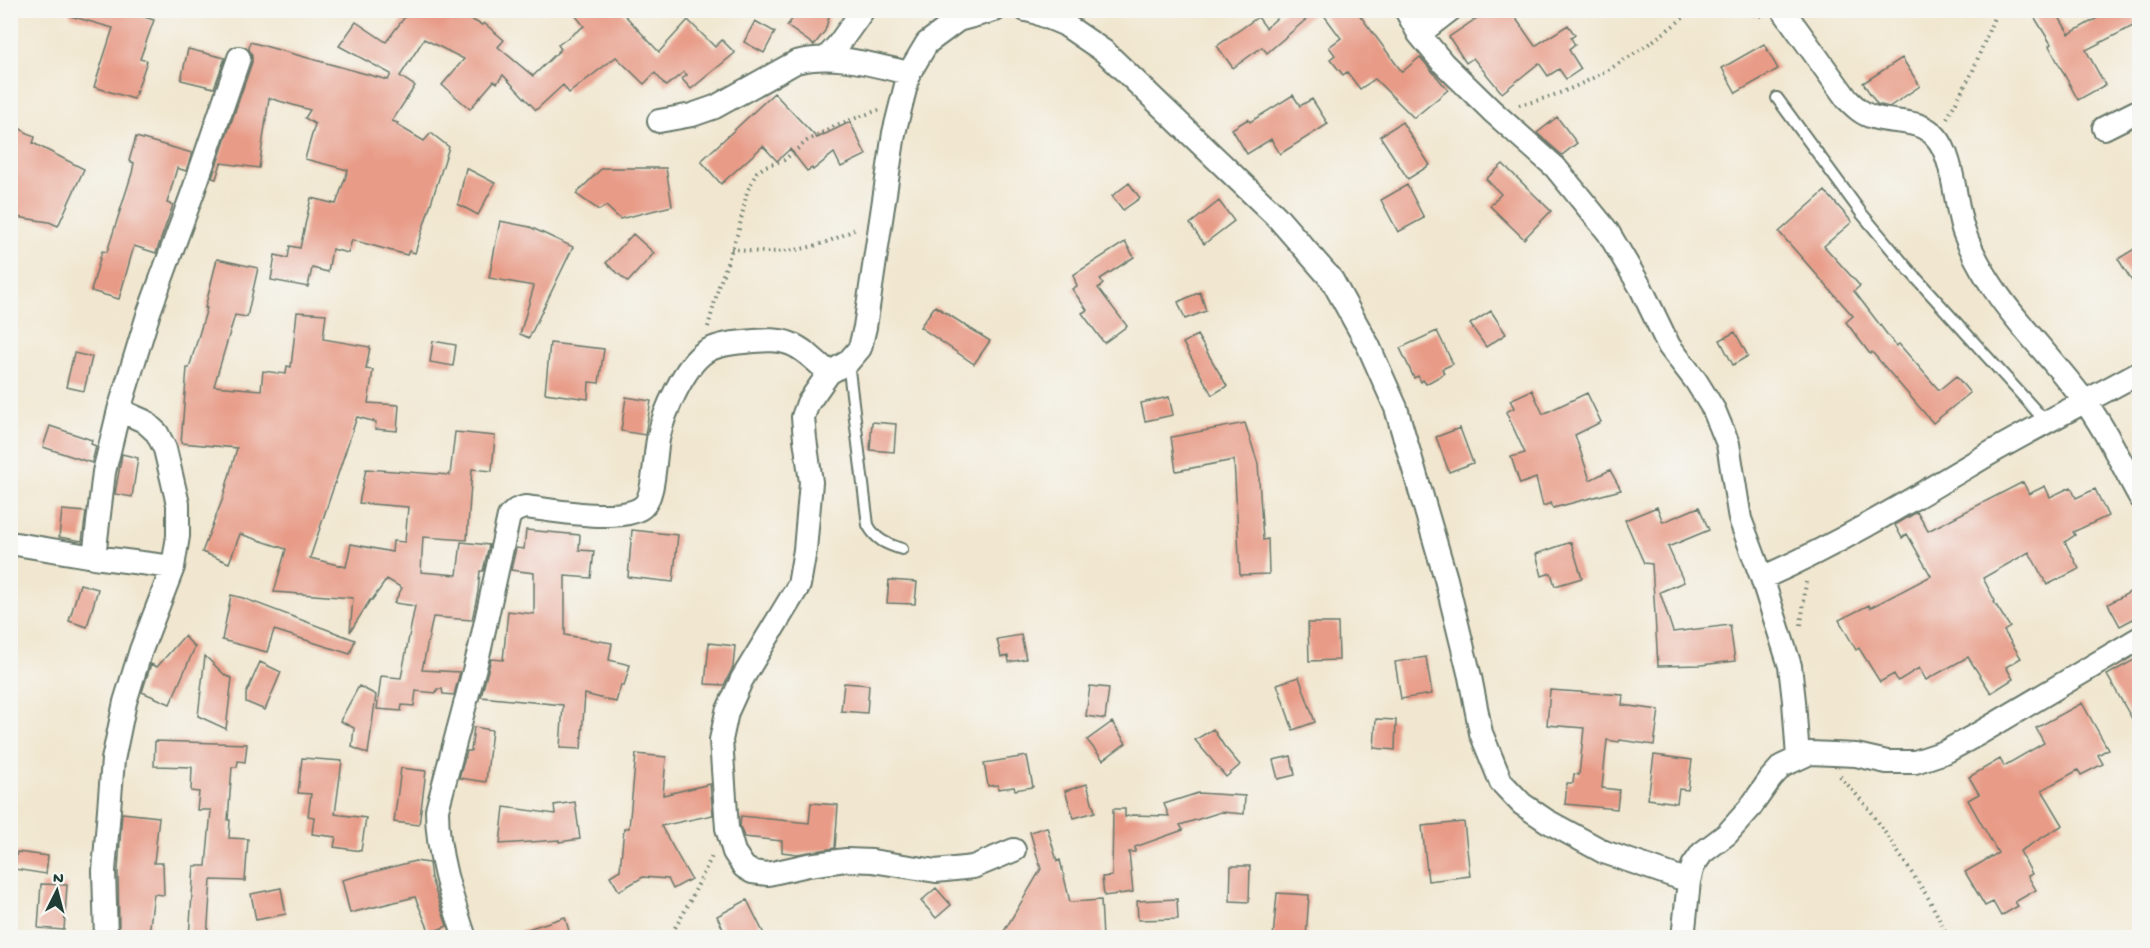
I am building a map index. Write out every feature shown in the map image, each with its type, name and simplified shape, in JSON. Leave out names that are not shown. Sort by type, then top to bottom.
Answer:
[{"type":"street","points":[[826,58],[852,28],[863,10]]},
{"type":"street","points":[[995,10],[958,20],[927,44],[909,73],[894,133],[860,348],[848,362],[829,373],[808,403],[804,417],[811,482],[800,585],[742,679],[727,712],[721,740],[727,828],[734,852],[744,867],[752,872],[768,874],[807,865],[846,860],[872,861],[936,871],[973,867],[1014,850]]},
{"type":"street","points":[[1026,10],[1064,24],[1105,52],[1277,217],[1332,280],[1368,345],[1396,408],[1446,579],[1481,733],[1502,782],[1522,804],[1547,821],[1604,852],[1689,881]]},
{"type":"street","points":[[1406,10],[1419,34],[1443,63],[1492,111],[1556,167],[1608,232],[1641,288],[1669,346],[1696,381],[1714,410],[1728,444],[1740,519],[1762,578],[1790,666],[1798,758]]},
{"type":"street","points":[[1419,34],[1450,10]]},
{"type":"street","points":[[1784,12],[1847,99],[1859,111],[1872,117],[1922,126],[1937,138],[1946,156],[1964,231],[1976,258],[1997,293],[2028,335],[2086,402],[2139,497]]},
{"type":"street","points":[[94,557],[104,472],[119,410],[149,312],[239,58]]},
{"type":"street","points":[[659,121],[692,115],[715,107],[796,63],[810,59],[848,60],[909,73]]},
{"type":"street","points":[[2104,128],[2139,110]]},
{"type":"street","points":[[465,938],[440,852],[437,810],[480,648],[506,522],[516,510],[525,507],[606,516],[628,514],[644,507],[650,496],[658,435],[666,412],[693,363],[706,352],[728,344],[771,339],[798,347],[829,373]]},
{"type":"street","points":[[1762,578],[1810,557],[1898,509],[1989,454],[2139,372]]},
{"type":"street","points":[[106,938],[104,871],[112,760],[125,702],[173,567],[178,536],[178,504],[165,449],[157,433],[144,421],[119,410]]},
{"type":"street","points":[[10,543],[173,567]]},
{"type":"street","points":[[1683,938],[1689,881],[1693,866],[1702,853],[1727,834],[1782,766],[1810,753],[1856,755],[1887,762],[1915,762],[1945,752],[2139,638]]},
{"type":"lane","points":[[1777,98],[1862,214],[2047,423]]},
{"type":"lane","points":[[848,362],[868,525],[875,537],[903,549]]},
{"type":"path","points":[[1492,111],[1535,102],[1606,73],[1645,47],[1693,10]]},
{"type":"path","points":[[1724,10],[1762,16],[1784,12]]},
{"type":"path","points":[[1937,138],[1972,73],[1997,10]]},
{"type":"path","points":[[706,352],[708,327],[739,229],[747,192],[757,172],[766,166],[784,160],[807,141],[836,125],[901,104]]},
{"type":"path","points":[[731,249],[754,252],[809,249],[834,241],[880,214]]},
{"type":"path","points":[[1790,666],[1799,641],[1810,557]]},
{"type":"path","points":[[1825,753],[1838,774],[1870,810],[1929,898],[1949,938]]},
{"type":"path","points":[[669,938],[727,828]]},
{"type":"building","points":[[71,10],[121,10],[154,20],[140,59],[147,61],[134,99],[94,87],[113,28],[70,16]]},
{"type":"building","points":[[410,10],[453,10],[482,25],[484,23],[504,40],[498,47],[533,76],[561,49],[558,45],[584,26],[571,10],[620,10],[659,52],[688,20],[715,47],[722,40],[735,53],[691,89],[682,79],[687,75],[684,72],[666,86],[655,73],[644,84],[616,57],[569,93],[563,85],[536,110],[503,75],[497,83],[494,81],[470,109],[442,85],[464,59],[424,39],[400,76],[415,86],[392,121],[424,141],[431,133],[449,147],[415,253],[409,251],[407,255],[352,240],[348,253],[332,249],[328,272],[312,268],[308,287],[271,280],[275,255],[288,258],[290,246],[300,248],[311,198],[336,204],[348,170],[305,159],[315,124],[305,118],[310,110],[269,98],[259,168],[221,163],[216,179],[212,178],[252,62],[250,42],[388,80],[391,74],[339,46],[356,22],[386,42]]},
{"type":"building","points":[[799,10],[831,10],[825,31],[814,45],[787,26]]},
{"type":"building","points":[[1286,10],[1317,10],[1267,53],[1262,47],[1233,68],[1217,46],[1258,17],[1266,28]]},
{"type":"building","points":[[1320,10],[1356,10],[1402,72],[1420,57],[1448,90],[1414,118],[1375,79],[1360,89],[1347,72],[1343,75],[1330,59],[1335,55],[1329,47],[1341,38]]},
{"type":"building","points":[[1489,10],[1510,10],[1535,46],[1568,25],[1575,35],[1571,38],[1575,45],[1569,50],[1581,69],[1566,79],[1559,69],[1548,76],[1539,63],[1502,93],[1473,58],[1466,63],[1449,37]]},
{"type":"building","points":[[2030,10],[2055,10],[2069,34],[2101,16],[2098,10],[2130,10],[2137,24],[2086,50],[2105,85],[2078,100],[2049,46],[2051,44]]},
{"type":"building","points":[[755,21],[775,32],[764,53],[744,42]]},
{"type":"building","points":[[1764,44],[1778,69],[1736,93],[1722,68]]},
{"type":"building","points":[[188,49],[225,58],[214,88],[181,80]]},
{"type":"building","points":[[1902,58],[1920,86],[1889,107],[1877,104],[1863,83]]},
{"type":"building","points":[[774,93],[817,138],[850,122],[866,155],[841,167],[834,153],[813,170],[812,168],[807,171],[790,149],[777,161],[763,146],[721,184],[701,161]]},
{"type":"building","points":[[1293,95],[1300,106],[1312,99],[1328,124],[1280,154],[1271,139],[1247,154],[1232,129],[1248,119],[1250,122]]},
{"type":"building","points":[[1557,117],[1577,143],[1562,155],[1537,133]]},
{"type":"building","points":[[1402,122],[1430,165],[1408,179],[1380,136]]},
{"type":"building","points":[[17,127],[35,137],[33,143],[84,169],[58,226],[49,222],[10,216],[10,140]]},
{"type":"building","points":[[136,137],[192,153],[186,171],[177,168],[167,203],[173,205],[156,253],[134,246],[119,299],[91,291],[102,251],[107,252],[132,173],[134,163],[129,161]]},
{"type":"building","points":[[1503,164],[1551,211],[1524,239],[1490,206],[1501,194],[1486,179]]},
{"type":"building","points":[[466,168],[495,183],[478,215],[458,204]]},
{"type":"building","points":[[602,168],[666,168],[672,206],[620,219],[606,206],[599,210],[576,194]]},
{"type":"building","points":[[1129,183],[1140,198],[1123,210],[1112,196]]},
{"type":"building","points":[[1407,185],[1424,218],[1398,232],[1381,200]]},
{"type":"building","points":[[1825,191],[1852,222],[1824,246],[1860,286],[1854,291],[1896,346],[1899,344],[1939,390],[1956,376],[1970,393],[1933,423],[1872,352],[1870,354],[1846,322],[1853,316],[1779,232]]},
{"type":"building","points":[[1219,201],[1234,221],[1204,244],[1190,224]]},
{"type":"building","points":[[500,221],[530,227],[573,247],[529,338],[520,334],[534,286],[489,278]]},
{"type":"building","points":[[633,234],[654,253],[628,282],[606,263]]},
{"type":"building","points":[[1125,242],[1134,257],[1100,279],[1103,284],[1098,288],[1127,326],[1104,343],[1082,313],[1087,310],[1072,289],[1077,286],[1073,275]]},
{"type":"building","points":[[2139,246],[2139,292],[2118,259]]},
{"type":"building","points":[[217,259],[258,268],[247,317],[235,315],[214,386],[261,390],[263,371],[286,374],[287,366],[291,367],[297,312],[326,314],[323,339],[370,347],[366,369],[373,370],[368,403],[399,405],[397,431],[375,429],[376,422],[357,417],[310,558],[346,567],[351,544],[392,552],[393,541],[405,542],[408,507],[359,503],[366,469],[450,475],[455,432],[495,436],[492,471],[472,469],[467,540],[423,537],[421,572],[457,575],[461,542],[489,545],[483,571],[480,571],[472,620],[433,617],[422,670],[460,672],[454,695],[443,694],[442,689],[437,689],[436,693],[416,691],[414,706],[402,705],[401,711],[377,709],[381,676],[401,678],[415,606],[394,603],[402,588],[387,579],[370,600],[350,632],[353,598],[274,592],[286,549],[240,534],[229,563],[202,552],[223,498],[237,448],[181,443],[187,368],[189,368],[207,308],[205,308]]},
{"type":"building","points":[[1200,292],[1206,311],[1185,319],[1178,302]]},
{"type":"building","points":[[935,306],[990,341],[974,364],[920,327]]},
{"type":"building","points":[[1491,311],[1506,334],[1486,347],[1470,324]]},
{"type":"building","points":[[1437,331],[1453,364],[1442,369],[1444,374],[1426,384],[1423,380],[1421,382],[1418,376],[1414,378],[1400,348]]},
{"type":"building","points":[[1735,332],[1748,356],[1733,365],[1720,340]]},
{"type":"building","points":[[1197,335],[1227,386],[1212,395],[1183,343]]},
{"type":"building","points":[[433,341],[456,345],[453,366],[430,362]]},
{"type":"building","points":[[550,343],[604,349],[599,383],[589,382],[588,399],[545,393]]},
{"type":"building","points":[[74,353],[92,357],[84,391],[66,387]]},
{"type":"building","points":[[1532,390],[1543,414],[1587,393],[1601,422],[1575,435],[1590,480],[1610,470],[1621,490],[1553,508],[1551,503],[1543,506],[1536,478],[1520,484],[1511,457],[1525,453],[1506,412],[1514,408],[1510,400]]},
{"type":"building","points":[[626,397],[651,401],[645,435],[621,431]]},
{"type":"building","points":[[1169,397],[1173,415],[1145,421],[1141,403]]},
{"type":"building","points":[[872,422],[896,424],[894,452],[870,450]]},
{"type":"building","points":[[1245,423],[1258,464],[1263,540],[1268,539],[1269,574],[1240,575],[1234,460],[1176,471],[1171,437]]},
{"type":"building","points":[[50,426],[92,440],[91,444],[96,446],[92,463],[43,447]]},
{"type":"building","points":[[1460,428],[1473,463],[1449,472],[1436,437]]},
{"type":"building","points":[[122,454],[138,458],[132,497],[115,494]]},
{"type":"building","points":[[2023,482],[2029,494],[2045,486],[2050,497],[2071,487],[2076,498],[2095,489],[2108,516],[2073,532],[2075,535],[2065,542],[2079,569],[2047,585],[2029,552],[1983,578],[1994,602],[2010,627],[2004,631],[2021,658],[2006,667],[2013,679],[1991,693],[1968,657],[1926,680],[1919,668],[1898,681],[1894,674],[1880,682],[1859,648],[1856,650],[1839,620],[1869,605],[1870,608],[1931,576],[1907,534],[1902,538],[1895,525],[1917,512],[1928,531]]},
{"type":"building","points":[[1657,507],[1663,522],[1699,507],[1709,530],[1668,547],[1684,582],[1660,592],[1673,632],[1730,625],[1735,661],[1658,666],[1652,564],[1644,563],[1625,520]]},
{"type":"building","points":[[62,510],[86,512],[82,541],[59,537]]},
{"type":"building","points":[[526,530],[580,535],[579,550],[594,551],[591,578],[565,576],[565,635],[612,643],[609,660],[630,665],[624,686],[621,685],[616,702],[585,694],[581,749],[560,748],[563,705],[481,697],[491,659],[503,660],[508,611],[534,614],[534,573],[511,570],[516,548],[524,549]]},
{"type":"building","points":[[632,530],[678,535],[673,582],[628,577]]},
{"type":"building","points":[[1571,542],[1582,578],[1555,586],[1551,573],[1542,576],[1536,554]]},
{"type":"building","points":[[889,580],[917,582],[915,604],[887,603]]},
{"type":"building","points":[[80,584],[98,589],[87,627],[69,621]]},
{"type":"building","points":[[2139,587],[2139,616],[2120,626],[2108,604]]},
{"type":"building","points":[[231,595],[355,640],[350,654],[274,630],[267,652],[222,640]]},
{"type":"building","points":[[1308,623],[1338,623],[1339,660],[1309,661]]},
{"type":"building","points":[[1021,635],[1026,659],[1009,662],[1008,656],[1001,657],[997,639]]},
{"type":"building","points":[[184,636],[195,647],[170,704],[142,692],[151,664],[157,667]]},
{"type":"building","points":[[709,643],[735,646],[733,667],[724,685],[705,684]]},
{"type":"building","points":[[205,656],[226,676],[232,678],[226,729],[198,716]]},
{"type":"building","points":[[1426,657],[1432,694],[1401,699],[1395,662]]},
{"type":"building","points":[[2139,657],[2139,731],[2107,675]]},
{"type":"building","points":[[260,662],[281,672],[265,710],[246,702],[246,694]]},
{"type":"building","points":[[1299,677],[1315,722],[1293,730],[1277,684]]},
{"type":"building","points":[[844,683],[869,685],[867,713],[841,711]]},
{"type":"building","points":[[359,686],[376,695],[368,754],[352,747],[354,728],[340,721]]},
{"type":"building","points":[[1090,686],[1109,688],[1105,719],[1086,716]]},
{"type":"building","points":[[1550,690],[1623,695],[1622,705],[1659,710],[1654,745],[1607,740],[1602,788],[1619,790],[1617,809],[1565,804],[1567,783],[1573,783],[1574,774],[1579,775],[1584,728],[1547,725]]},
{"type":"building","points":[[2082,703],[2108,749],[2098,755],[2103,764],[2081,775],[2078,770],[2042,790],[2063,825],[2020,851],[2032,874],[2028,876],[2036,890],[2015,902],[2018,906],[2001,916],[1993,902],[1985,906],[1965,872],[1998,853],[1968,800],[1979,794],[1969,777],[2000,759],[2004,766],[2044,743],[2036,728]]},
{"type":"building","points":[[1376,719],[1396,720],[1395,750],[1374,748]]},
{"type":"building","points":[[1112,722],[1126,743],[1103,760],[1087,740]]},
{"type":"building","points":[[474,727],[492,730],[486,782],[459,778],[467,751],[471,751]]},
{"type":"building","points":[[1213,729],[1240,765],[1226,777],[1195,740]]},
{"type":"building","points":[[155,741],[247,744],[245,762],[238,761],[237,767],[232,767],[228,820],[230,820],[229,838],[248,839],[245,881],[211,880],[207,938],[189,938],[194,866],[206,866],[211,810],[197,810],[199,792],[191,791],[192,767],[154,766]]},
{"type":"building","points":[[636,754],[666,757],[663,795],[710,784],[713,815],[661,826],[691,879],[673,889],[668,879],[643,877],[619,891],[610,876],[620,870],[624,828],[629,828]]},
{"type":"building","points":[[1654,755],[1692,760],[1688,790],[1679,789],[1677,803],[1648,799]]},
{"type":"building","points":[[1027,756],[1033,787],[1015,790],[1014,787],[998,789],[998,785],[988,786],[984,763]]},
{"type":"building","points":[[1291,756],[1295,775],[1278,779],[1273,760]]},
{"type":"building","points":[[302,758],[342,761],[335,814],[366,818],[361,851],[334,847],[336,837],[312,834],[314,817],[308,816],[311,794],[298,793]]},
{"type":"building","points":[[401,768],[426,771],[419,825],[394,822]]},
{"type":"building","points":[[1087,784],[1095,812],[1074,818],[1065,791]]},
{"type":"building","points":[[1198,793],[1245,796],[1244,814],[1221,812],[1180,825],[1183,830],[1135,847],[1135,852],[1129,852],[1133,892],[1104,896],[1102,877],[1112,876],[1113,809],[1125,809],[1125,817],[1132,815],[1169,816],[1164,804]]},
{"type":"building","points":[[575,802],[580,839],[500,844],[504,807],[555,814],[554,805]]},
{"type":"building","points":[[811,803],[838,805],[835,848],[797,854],[782,852],[782,841],[744,837],[740,826],[741,816],[809,823]]},
{"type":"building","points":[[122,813],[159,817],[154,863],[163,863],[164,895],[154,894],[149,934],[119,930],[118,871]]},
{"type":"building","points":[[1464,822],[1470,876],[1428,881],[1422,826]]},
{"type":"building","points":[[1047,827],[1057,861],[1060,860],[1070,902],[1101,900],[1103,938],[1000,938],[1041,869],[1030,832]]},
{"type":"building","points":[[17,852],[48,856],[46,874],[14,869]]},
{"type":"building","points":[[415,861],[429,863],[431,878],[447,926],[430,933],[415,897],[350,913],[342,880]]},
{"type":"building","points":[[1231,866],[1250,866],[1249,902],[1230,901]]},
{"type":"building","points":[[41,884],[67,885],[64,930],[38,928]]},
{"type":"building","points":[[281,888],[286,914],[256,920],[251,894]]},
{"type":"building","points":[[936,888],[951,905],[936,918],[921,901]]},
{"type":"building","points":[[1277,893],[1309,895],[1306,938],[1273,938]]},
{"type":"building","points":[[1177,899],[1178,919],[1138,920],[1137,901]]},
{"type":"building","points":[[747,900],[766,938],[727,938],[717,916]]},
{"type":"building","points":[[565,917],[571,938],[513,938],[512,934]]}]
